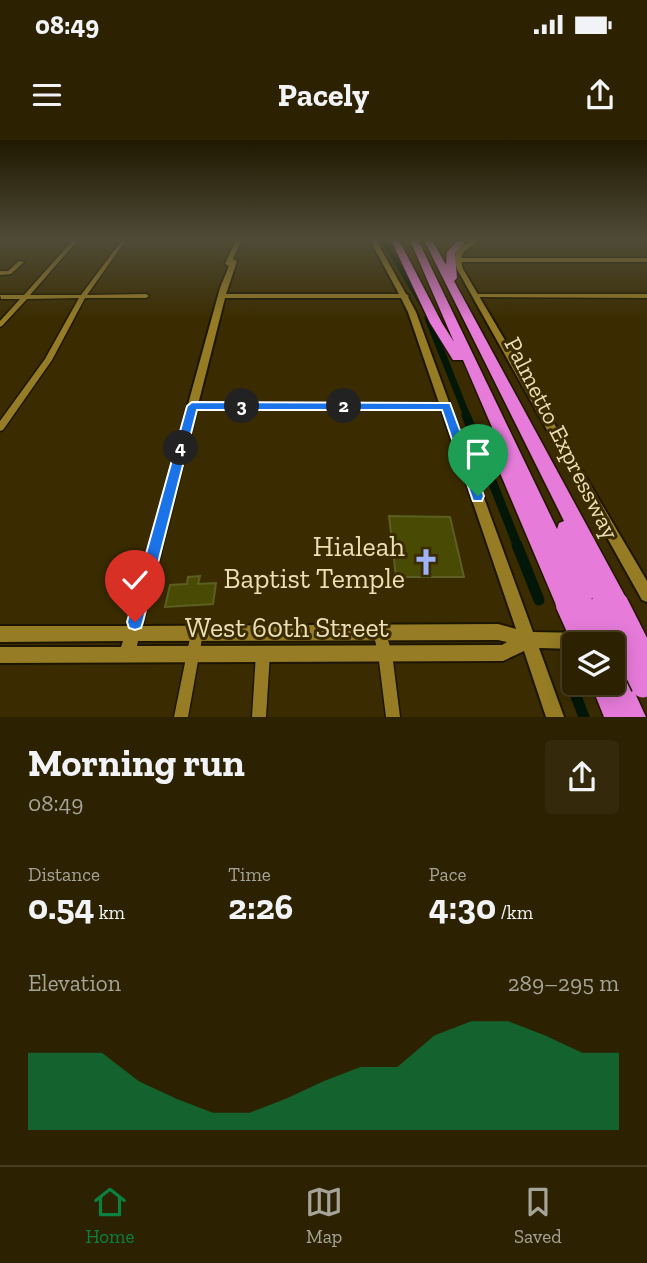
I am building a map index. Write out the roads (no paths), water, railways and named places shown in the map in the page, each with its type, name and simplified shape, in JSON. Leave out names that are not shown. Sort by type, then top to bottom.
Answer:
[{"type":"highway","points":[[409,267],[436,323],[458,357]]},
{"type":"highway","name":"Palmetto Expressway","points":[[419,267],[458,357],[592,604]]},
{"type":"highway","points":[[427,267],[592,604],[598,632]]},
{"type":"highway","points":[[435,267],[604,632]]},
{"type":"highway","name":"Palmetto Expressway","points":[[442,267],[592,604],[587,632]]},
{"type":"highway","points":[[450,267],[454,291]]},
{"type":"highway","points":[[625,681],[633,717]]},
{"type":"highway","points":[[617,717],[622,695]]},
{"type":"street","points":[[0,273],[9,273],[16,267]]},
{"type":"street","points":[[0,326],[52,267]]},
{"type":"street","points":[[0,428],[48,360],[83,296],[104,267]]},
{"type":"street","points":[[127,654],[192,406],[233,267]]},
{"type":"street","points":[[388,267],[405,296],[446,406],[555,717]]},
{"type":"street","points":[[463,267],[475,296],[647,594]]},
{"type":"street","points":[[1,297],[146,296]]},
{"type":"street","points":[[222,296],[405,296]]},
{"type":"street","points":[[475,296],[647,296]]},
{"type":"street","points":[[192,406],[446,406]]},
{"type":"street","points":[[181,717],[197,632]]},
{"type":"street","points":[[379,632],[385,653],[393,717]]},
{"type":"street","name":"West 60th Street","points":[[0,634],[498,632],[528,640],[647,643]]},
{"type":"street","name":"West 60th Street","points":[[0,655],[503,653],[528,640]]},
{"type":"street","points":[[260,717],[263,653]]},
{"type":"waterway","points":[[399,267],[421,303]]},
{"type":"waterway","points":[[428,318],[467,416]]},
{"type":"waterway","points":[[466,415],[518,547]]},
{"type":"waterway","points":[[517,545],[539,600]]},
{"type":"waterway","points":[[576,695],[584,717]]},
{"type":"place","name":"Hialeah Baptist Temple","points":[[426,562]]}]
